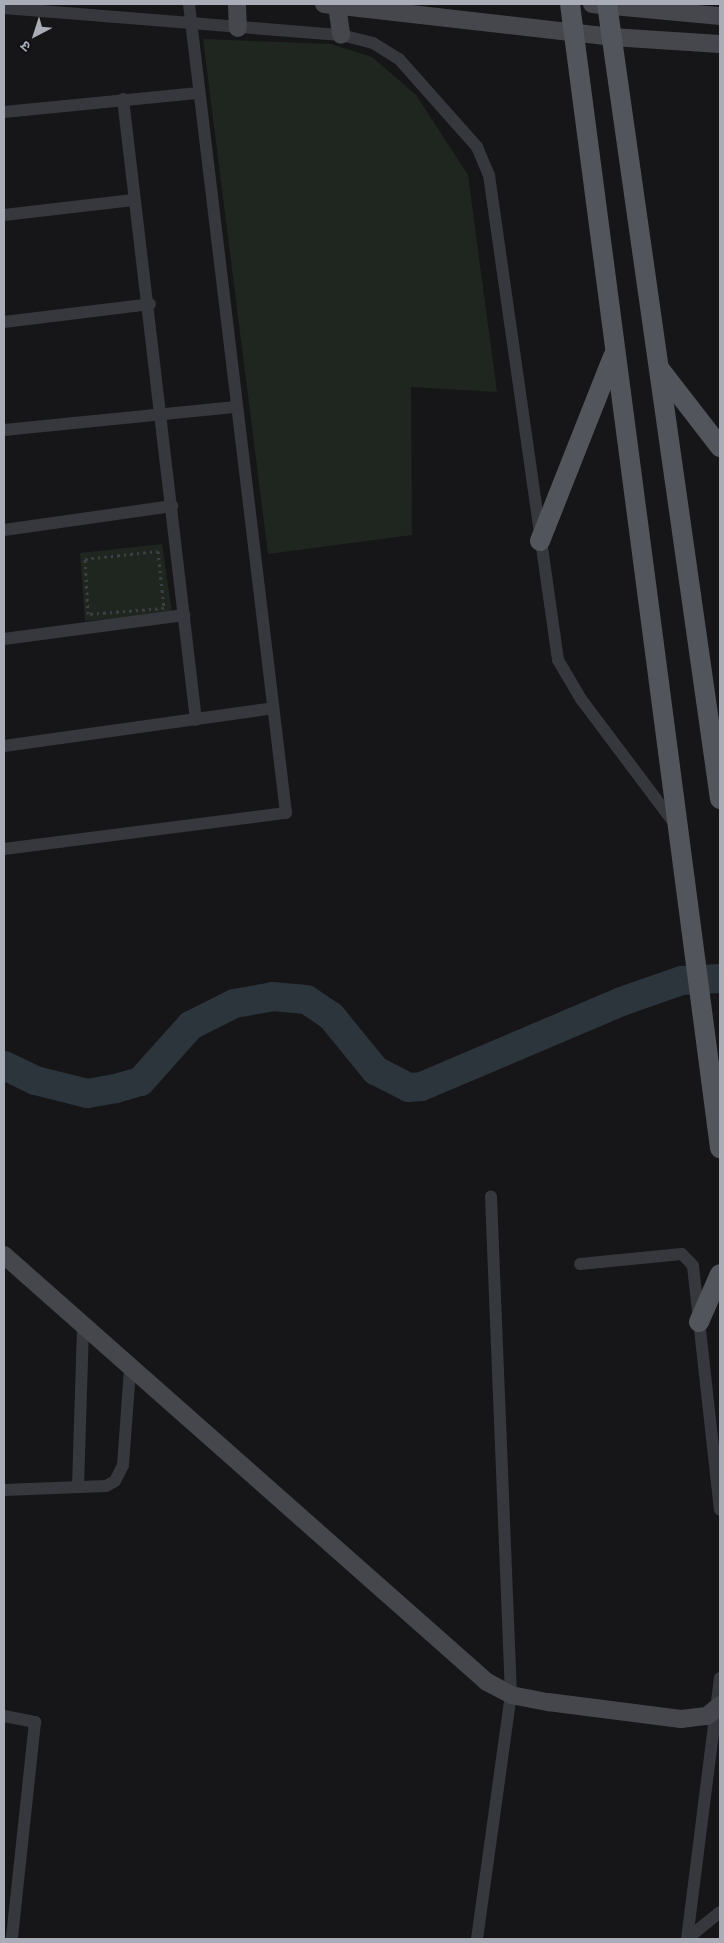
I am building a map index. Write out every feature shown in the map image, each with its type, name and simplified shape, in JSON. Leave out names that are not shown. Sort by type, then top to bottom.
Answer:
[{"type":"main road","points":[[570,4],[591,140],[614,354],[720,1148]]},
{"type":"main road","points":[[602,4],[612,37],[657,367],[717,750],[720,799]]},
{"type":"main road","points":[[540,541],[614,354]]},
{"type":"main road","points":[[657,367],[720,448]]},
{"type":"main road","points":[[699,1322],[720,1274]]},
{"type":"street","points":[[4,849],[286,813],[189,4]]},
{"type":"street","points":[[238,4],[238,28]]},
{"type":"street","points":[[341,35],[331,4],[612,37],[720,44]]},
{"type":"street","points":[[602,4],[720,16]]},
{"type":"street","points":[[4,8],[341,35],[374,43],[399,60],[477,147],[489,175],[553,636],[564,675],[678,828]]},
{"type":"street","points":[[4,112],[199,93]]},
{"type":"street","points":[[123,99],[134,200],[150,304],[163,414],[196,720]]},
{"type":"street","points":[[4,215],[134,200]]},
{"type":"street","points":[[4,322],[150,304]]},
{"type":"street","points":[[4,430],[236,407]]},
{"type":"street","points":[[4,530],[172,506]]},
{"type":"street","points":[[4,640],[184,615]]},
{"type":"street","points":[[4,746],[273,708]]},
{"type":"street","points":[[477,1939],[511,1695],[491,1196]]},
{"type":"street","points":[[580,1264],[682,1254],[693,1266],[720,1510]]},
{"type":"street","points":[[4,1255],[83,1324],[130,1369],[466,1664],[511,1695],[681,1719],[718,1708]]},
{"type":"street","points":[[78,1487],[83,1324]]},
{"type":"street","points":[[4,1490],[106,1486],[120,1474],[130,1369]]},
{"type":"street","points":[[687,1939],[718,1708],[720,1678]]},
{"type":"street","points":[[4,1716],[35,1722],[10,1933]]},
{"type":"street","points":[[687,1939],[720,1912]]},
{"type":"path","points":[[158,550],[164,608],[88,614],[85,559],[158,550]]},
{"type":"shaded area","points":[[203,39],[331,44],[372,57],[416,95],[468,175],[497,392],[411,387],[412,535],[268,554]]},
{"type":"shaded area","points":[[162,544],[172,614],[85,621],[80,553]]},
{"type":"waterway","points":[[4,1065],[35,1080],[87,1093],[115,1088],[140,1081],[190,1025],[234,1003],[272,996],[306,999],[331,1016],[375,1070],[408,1087],[421,1086],[621,1001],[681,980],[720,978]]}]
